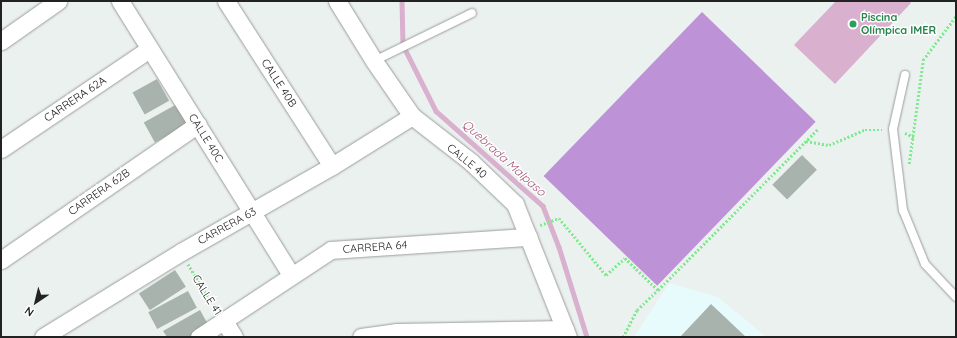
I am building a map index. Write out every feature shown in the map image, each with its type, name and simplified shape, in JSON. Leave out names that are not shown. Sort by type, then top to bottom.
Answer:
[{"type":"street","points":[[1,41],[58,1]]},
{"type":"street","name":"CALLE 40C","points":[[120,1],[291,275]]},
{"type":"street","name":"CALLE 40B","points":[[226,1],[332,166]]},
{"type":"street","name":"CALLE 40","points":[[337,1],[380,58],[412,116],[471,162],[516,204],[533,231],[566,333]]},
{"type":"street","name":"CARRERA 62A","points":[[1,148],[149,49]]},
{"type":"street","name":"CARRERA 63","points":[[43,337],[181,252],[332,166],[412,116]]},
{"type":"street","name":"CARRERA 62B","points":[[1,260],[198,124]]},
{"type":"street","name":"CARRERA 64","points":[[199,337],[331,250],[533,231]]},
{"type":"street","name":"CALLE 41","points":[[224,321],[234,337]]},
{"type":"street","points":[[361,337],[396,332],[566,333]]},
{"type":"lane","points":[[380,58],[472,13]]},
{"type":"lane","points":[[905,75],[893,129],[903,210],[925,264],[956,298]]},
{"type":"path","points":[[909,168],[923,60],[956,16]]},
{"type":"path","points":[[623,337],[637,310],[818,129]]},
{"type":"path","points":[[806,141],[829,145],[865,130],[893,129],[914,137]]},
{"type":"path","points":[[533,231],[559,218],[606,275],[625,258],[658,290]]},
{"type":"path","name":"CALLE 41","points":[[181,252],[224,321]]},
{"type":"shaded area","name":"Piscina Olímpica IMER","points":[[836,1],[909,1],[911,3],[835,84],[794,45]]},
{"type":"shaded area","points":[[702,12],[816,122],[657,286],[544,176]]},
{"type":"shaded area","points":[[669,283],[718,297],[766,337],[634,337]]},
{"type":"building","points":[[157,79],[169,101],[145,114],[133,93]]},
{"type":"building","points":[[177,104],[188,124],[155,143],[144,122]]},
{"type":"building","points":[[802,155],[817,170],[787,200],[772,185]]},
{"type":"building","points":[[175,270],[186,287],[150,310],[139,293]]},
{"type":"building","points":[[188,291],[197,308],[157,329],[148,312]]},
{"type":"building","points":[[711,304],[746,337],[680,337]]},
{"type":"building","points":[[200,310],[210,328],[193,337],[167,337],[163,331]]},
{"type":"waterway","name":"Quebrada Malpaso","points":[[402,1],[403,45],[436,111],[543,206],[559,247],[587,337]]},
{"type":"place","name":"Piscina Olímpica IMER","points":[[853,24]]}]
